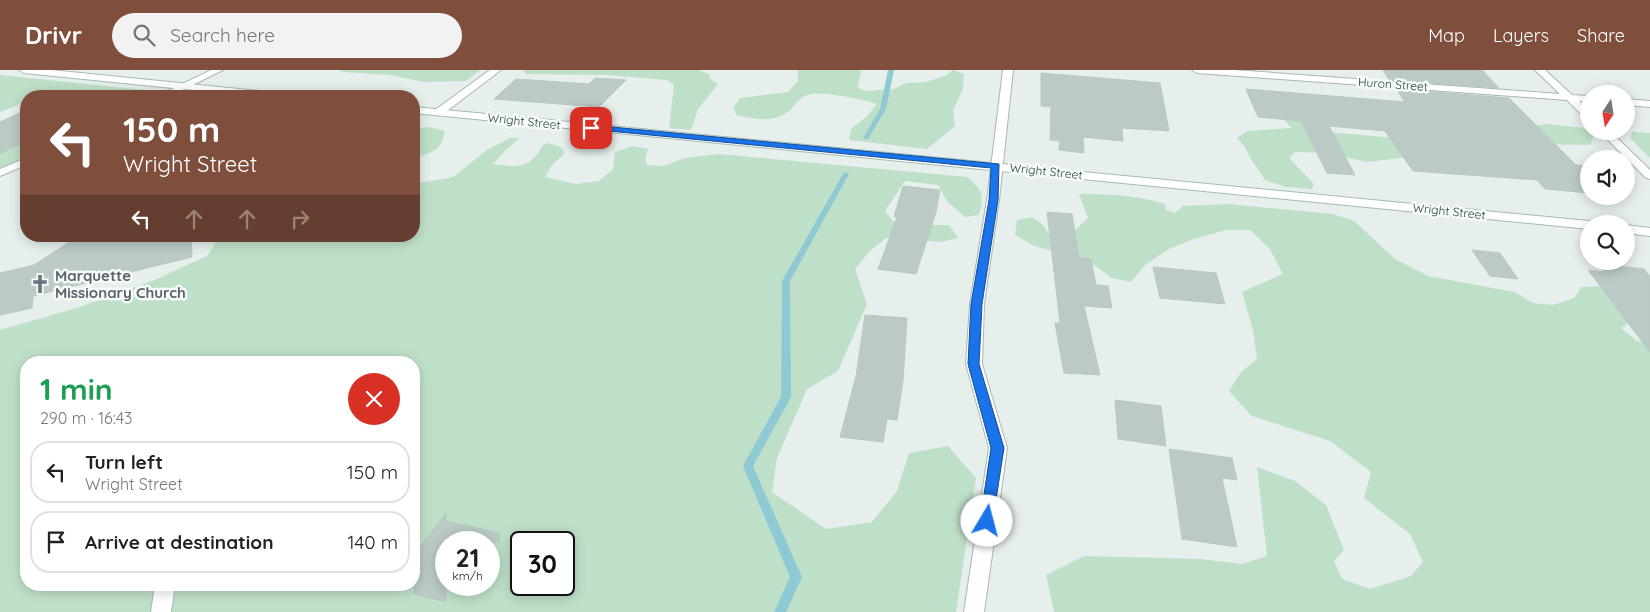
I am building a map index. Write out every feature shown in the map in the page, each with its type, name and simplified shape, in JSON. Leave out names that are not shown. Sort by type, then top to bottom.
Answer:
[{"type":"street","points":[[24,70],[222,90]]},
{"type":"street","points":[[176,90],[218,70]]},
{"type":"street","points":[[439,112],[496,70]]},
{"type":"street","points":[[974,612],[998,448],[974,364],[977,304],[993,200],[1008,70]]},
{"type":"street","name":"Huron Street","points":[[1197,70],[1580,98]]},
{"type":"street","points":[[1540,70],[1580,107]]},
{"type":"street","points":[[1635,103],[1650,104]]},
{"type":"street","name":"Wright Street","points":[[420,110],[1580,224]]},
{"type":"street","points":[[1613,140],[1650,176]]},
{"type":"street","points":[[0,173],[20,164]]},
{"type":"street","points":[[1635,230],[1650,232]]},
{"type":"street","points":[[161,612],[165,591]]},
{"type":"green space","points":[[339,70],[480,70],[466,81],[424,82],[390,75],[343,72]]},
{"type":"green space","points":[[523,70],[698,70],[709,74],[711,80],[718,84],[698,109],[691,130],[669,128],[674,85],[667,80],[606,75],[526,74]]},
{"type":"green space","points":[[798,70],[861,70],[858,88],[867,91],[894,89],[906,83],[926,82],[947,75],[953,70],[964,74],[963,89],[953,110],[955,126],[927,149],[849,140],[851,129],[867,116],[877,104],[827,94],[805,96],[785,114],[772,119],[757,119],[736,115],[734,107],[740,98],[788,92],[798,81]]},
{"type":"green space","points":[[0,75],[144,90],[20,90],[20,104],[0,112]]},
{"type":"green space","points":[[1280,107],[1327,132],[1418,140],[1434,154],[1367,162],[1328,153],[1295,152],[1289,158],[1314,184],[1312,189],[1286,187],[1265,180],[1245,147],[1237,138],[1247,131],[1292,128],[1279,115]]},
{"type":"green space","points":[[1548,124],[1580,128],[1580,140],[1592,140],[1590,145],[1531,144],[1517,128]]},
{"type":"green space","points":[[429,127],[445,131],[441,143],[435,150],[420,156],[420,128]]},
{"type":"green space","points":[[1635,132],[1650,133],[1650,158],[1632,140],[1635,140]]},
{"type":"green space","points":[[0,134],[20,135],[20,160],[0,170]]},
{"type":"green space","points":[[510,138],[520,138],[493,164],[516,166],[528,163],[543,145],[548,143],[563,148],[564,154],[551,166],[545,177],[576,184],[599,181],[613,169],[615,152],[632,146],[648,149],[645,159],[647,165],[664,166],[685,158],[719,154],[967,177],[981,193],[979,215],[965,217],[947,201],[938,185],[905,181],[885,211],[893,221],[922,225],[949,225],[958,238],[941,242],[886,238],[870,251],[855,269],[867,304],[838,371],[807,389],[777,458],[772,492],[826,529],[872,522],[897,491],[909,453],[948,446],[976,478],[956,612],[0,612],[0,330],[80,307],[152,281],[207,256],[216,242],[420,242],[420,183],[453,177],[487,150]]},
{"type":"green space","points":[[1079,194],[1112,195],[1144,199],[1165,204],[1166,210],[1175,213],[1183,206],[1229,204],[1333,214],[1354,221],[1395,259],[1428,276],[1515,292],[1533,303],[1553,305],[1574,298],[1581,287],[1617,286],[1633,320],[1621,328],[1637,341],[1650,344],[1650,612],[1054,612],[1046,575],[1084,556],[1200,559],[1242,564],[1267,556],[1257,467],[1295,481],[1326,505],[1344,550],[1334,561],[1342,579],[1370,589],[1411,576],[1423,562],[1410,534],[1364,498],[1371,472],[1330,441],[1252,416],[1229,391],[1241,372],[1257,359],[1253,330],[1242,292],[1283,274],[1269,248],[1250,230],[1226,230],[1194,239],[1169,249],[1145,265],[1131,282],[1112,278],[1091,263],[1032,245],[1015,235],[1017,220],[1032,217],[1043,225],[1049,234],[1071,234],[1088,218]]},
{"type":"building","points":[[1383,70],[1482,70],[1499,88],[1389,80]]},
{"type":"building","points":[[1041,73],[1160,83],[1169,131],[1122,128],[1123,141],[1083,137],[1084,153],[1059,150],[1060,141],[1050,140],[1051,107],[1041,106]]},
{"type":"building","points":[[595,78],[626,80],[599,107],[494,99],[516,79],[589,84]]},
{"type":"building","points":[[1246,89],[1405,102],[1396,89],[1509,98],[1576,165],[1580,165],[1580,192],[1545,189],[1537,180],[1413,171],[1385,131],[1329,126],[1355,175],[1327,173],[1301,121],[1258,117]]},
{"type":"building","points":[[20,113],[20,144],[0,154],[0,122]]},
{"type":"building","points":[[903,186],[940,190],[936,212],[916,274],[878,269],[897,217],[894,217]]},
{"type":"building","points":[[1047,212],[1072,214],[1079,258],[1091,259],[1096,285],[1108,286],[1112,308],[1084,306],[1100,375],[1064,373],[1055,323],[1060,323]]},
{"type":"building","name":"Marquette Missionary Church","points":[[69,242],[191,242],[192,257],[33,296],[32,308],[0,315],[0,273],[34,265]]},
{"type":"building","points":[[1472,250],[1500,253],[1518,279],[1490,276]]},
{"type":"building","points":[[1153,267],[1216,273],[1225,304],[1160,298]]},
{"type":"building","points":[[1635,268],[1644,269],[1650,276],[1650,352],[1588,270],[1604,272],[1602,270],[1635,270]]},
{"type":"building","points":[[865,315],[907,318],[903,381],[897,420],[887,419],[883,442],[840,437],[856,376]]},
{"type":"building","points":[[1115,400],[1161,406],[1166,446],[1118,439]]},
{"type":"building","points":[[1169,449],[1232,458],[1237,480],[1222,478],[1237,547],[1182,539]]},
{"type":"building","points":[[446,513],[446,521],[491,531],[435,531],[435,596],[446,596],[446,602],[414,594],[414,591],[420,591],[420,547]]},
{"type":"waterway","points":[[866,138],[883,109],[891,70]]},
{"type":"waterway","points":[[780,612],[796,577],[748,466],[786,397],[786,281],[846,174]]},
{"type":"place","name":"Marquette Missionary Church","points":[[40,284]]},
{"type":"route","points":[[591,128],[996,166],[993,200],[977,304],[974,364],[998,448],[987,521]]}]
